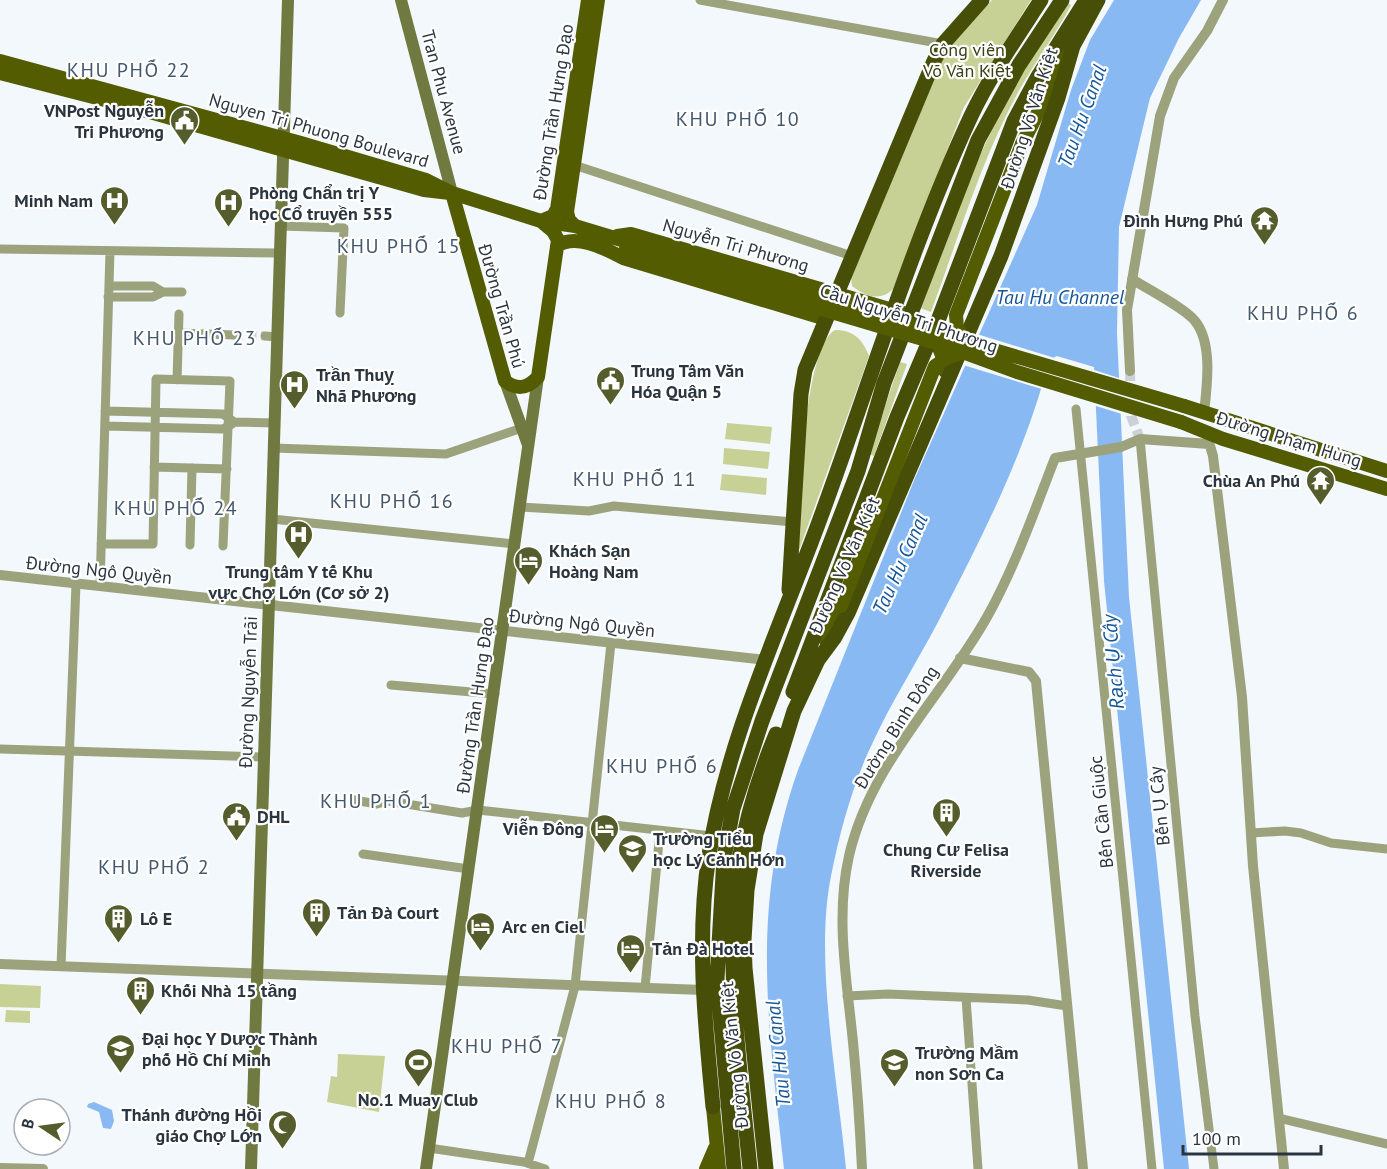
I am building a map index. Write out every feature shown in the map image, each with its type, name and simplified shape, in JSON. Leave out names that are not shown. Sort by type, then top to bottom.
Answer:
[{"type":"highway","name":"Đường Võ Văn Kiệt","points":[[788,605],[803,381],[852,255],[943,44],[982,0]]},
{"type":"highway","name":"Đường Võ Văn Kiệt","points":[[713,1107],[704,990],[704,913],[712,836],[736,746],[895,310],[971,116],[1041,0]]},
{"type":"highway","name":"Đường Võ Văn Kiệt","points":[[734,1169],[717,979],[724,858],[733,809],[762,721],[858,471],[876,408],[910,315],[978,140],[1018,65],[1062,0]]},
{"type":"highway","name":"Đường Võ Văn Kiệt","points":[[750,1169],[735,1017],[735,910],[745,831],[768,754],[897,417],[1014,121],[1037,78],[1086,0]]},
{"type":"highway","name":"Đường Võ Văn Kiệt","points":[[766,1169],[752,1048],[744,940],[756,834],[794,711],[818,660],[842,625],[945,386],[1021,204],[1058,98],[1073,46],[1098,0]]},
{"type":"highway","points":[[768,754],[794,711]]},
{"type":"main road","name":"Đường Nguyễn Trãi","points":[[251,1169],[275,423],[271,336],[281,226],[288,0]]},
{"type":"main road","name":"Tran Phu Avenue","points":[[401,0],[452,193]]},
{"type":"main road","name":"Đường Trần Hưng Đạo","points":[[541,220],[554,216],[557,209],[588,0]]},
{"type":"main road","name":"Đường Trần Hưng Đạo","points":[[575,226],[569,220],[567,212],[598,0]]},
{"type":"main road","points":[[818,660],[935,366],[965,347],[955,322],[961,303],[1022,144],[1060,65],[1073,46]]},
{"type":"main road","name":"Nguyen Tri Phuong Boulevard","points":[[0,61],[284,145],[432,182],[452,193],[541,220],[615,236]]},
{"type":"main road","name":"Nguyen Tri Phuong Boulevard","points":[[0,73],[134,102]]},
{"type":"main road","name":"Đường Trần Phú","points":[[452,193],[505,381],[528,446]]},
{"type":"main road","points":[[541,220],[555,234],[557,246],[568,240],[610,251],[623,258],[826,319]]},
{"type":"main road","name":"Nguyễn Tri Phương","points":[[615,236],[631,234],[910,315]]},
{"type":"main road","points":[[615,236],[627,247]]},
{"type":"main road","name":"Đường Trần Hưng Đạo","points":[[426,1169],[557,246]]},
{"type":"main road","points":[[610,251],[627,247]]},
{"type":"main road","name":"Cầu Nguyễn Tri Phương","points":[[627,247],[965,347],[1185,406]]},
{"type":"main road","points":[[802,312],[812,285]]},
{"type":"main road","points":[[910,315],[919,320],[931,335],[945,364],[945,386]]},
{"type":"main road","name":"Cầu Nguyễn Tri Phương","points":[[965,347],[1017,372],[1181,422]]},
{"type":"main road","points":[[505,381],[519,388],[532,384],[538,377]]},
{"type":"main road","name":"Đường Phạm Hùng","points":[[1185,406],[1387,471]]},
{"type":"main road","name":"Đường Phạm Hùng","points":[[1181,422],[1207,438],[1387,489]]},
{"type":"main road","name":"Đường Võ Văn Kiệt","points":[[713,1107],[719,1169]]},
{"type":"main road","points":[[706,1169],[717,1144]]},
{"type":"street","points":[[700,0],[943,44]]},
{"type":"street","points":[[1130,371],[1127,310],[1161,116],[1170,87],[1207,31],[1223,0]]},
{"type":"street","points":[[574,165],[852,255]]},
{"type":"street","points":[[281,226],[344,228],[340,313]]},
{"type":"street","points":[[0,249],[279,253]]},
{"type":"street","points":[[100,586],[110,251]]},
{"type":"street","points":[[1132,279],[1194,320],[1201,332],[1207,375],[1204,413]]},
{"type":"street","points":[[109,286],[156,286],[163,292]]},
{"type":"street","points":[[108,297],[153,297],[163,292],[182,292]]},
{"type":"street","points":[[177,380],[179,314]]},
{"type":"street","points":[[178,333],[234,335]]},
{"type":"street","points":[[101,544],[153,544],[156,379],[230,381],[223,546]]},
{"type":"street","name":"Bến Cần Giuộc","points":[[1076,409],[1086,451],[1152,1169]]},
{"type":"street","points":[[105,411],[155,412],[230,422]]},
{"type":"street","points":[[105,426],[155,427],[230,422],[275,423]]},
{"type":"street","points":[[274,448],[446,454],[522,428]]},
{"type":"street","points":[[1086,451],[1121,447],[1140,439],[1207,438],[1213,456],[1242,697],[1251,833],[1284,1169]]},
{"type":"street","name":"Bến Ụ Cây","points":[[1140,439],[1195,1016],[1214,1169]]},
{"type":"street","name":"Đường Bình Đông","points":[[862,1169],[847,996],[843,890],[849,856],[861,816],[880,778],[987,617],[1026,533],[1054,458],[1086,451]]},
{"type":"street","points":[[154,467],[227,469]]},
{"type":"street","points":[[190,545],[192,468]]},
{"type":"street","points":[[520,507],[589,511],[614,506],[793,522]]},
{"type":"street","points":[[272,519],[515,544]]},
{"type":"street","name":"Đường Ngô Quyền","points":[[0,575],[767,660]]},
{"type":"street","points":[[61,966],[76,584]]},
{"type":"street","points":[[528,1163],[575,986],[611,642]]},
{"type":"street","points":[[960,658],[1029,672],[1036,681],[1083,1169]]},
{"type":"street","points":[[391,685],[495,694]]},
{"type":"street","points":[[0,749],[264,757]]},
{"type":"street","points":[[354,800],[372,804],[388,801],[462,813],[473,813],[478,810],[712,836]]},
{"type":"street","points":[[645,988],[660,831]]},
{"type":"street","points":[[1251,833],[1293,832],[1331,843],[1387,849]]},
{"type":"street","points":[[363,854],[470,869]]},
{"type":"street","points":[[0,964],[704,990]]},
{"type":"street","points":[[847,996],[888,994],[1028,1000],[1067,1006]]},
{"type":"street","points":[[966,999],[978,1169]]},
{"type":"street","points":[[1279,1118],[1387,1144]]},
{"type":"street","points":[[429,1148],[528,1163],[545,1169]]},
{"type":"street","points":[[0,1168],[43,1169]]},
{"type":"green space","name":"Công viên Võ Văn Kiệt","points":[[992,0],[1031,0],[964,107],[893,289],[878,296],[862,293],[852,286],[851,277],[947,49]]},
{"type":"green space","points":[[1067,2],[1071,5],[1021,87],[994,142],[931,312],[920,308],[974,168],[1008,96]]},
{"type":"green space","points":[[835,330],[842,330],[857,337],[869,356],[798,553],[795,553],[809,397],[824,343]]},
{"type":"green space","points":[[900,362],[907,364],[874,456],[869,454]]},
{"type":"green space","points":[[727,423],[772,427],[770,444],[725,439]]},
{"type":"green space","points":[[724,448],[770,452],[768,469],[723,464]]},
{"type":"green space","points":[[722,474],[767,478],[766,495],[720,490]]},
{"type":"green space","points":[[0,984],[41,986],[40,1008],[0,1007]]},
{"type":"green space","points":[[6,1010],[30,1011],[30,1023],[5,1022]]},
{"type":"green space","points":[[338,1054],[385,1056],[379,1112],[327,1102],[331,1076],[337,1077]]},
{"type":"water","name":"Tau Hu Channel","points":[[1114,0],[1201,0],[1179,38],[1150,98],[1119,227],[1117,333],[1129,597],[1189,1169],[1164,1169],[1104,581],[1094,367],[1057,356],[1049,360],[1028,428],[986,527],[866,758],[843,825],[826,909],[825,945],[829,1021],[846,1169],[784,1169],[773,1067],[767,968],[768,920],[773,871],[783,821],[798,770],[915,478],[1037,205],[1071,90],[1090,40]]},
{"type":"water","points":[[94,1102],[112,1110],[114,1121],[111,1129],[103,1128],[99,1112],[87,1107],[88,1104]]},
{"type":"pier","points":[[977,334],[1058,359],[1052,362],[1045,390],[963,365]]},
{"type":"pier","points":[[1091,369],[1122,379],[1125,415],[1093,405]]},
{"type":"tunnel","points":[[234,335],[265,336]]},
{"type":"tunnel","points":[[1130,371],[1131,416],[1140,439]]},
{"type":"place","name":"VNPost Nguyễn Tri Phương","points":[[185,146]]},
{"type":"place","name":"Minh Nam","points":[[114,226]]},
{"type":"place","name":"Phòng Chẩn trị Y học Cổ truyền 555","points":[[228,228]]},
{"type":"place","name":"Đình Hưng Phú","points":[[1264,246]]},
{"type":"place","name":"Trung Tâm Văn Hóa Quận 5","points":[[610,406]]},
{"type":"place","name":"Trần Thuỵ Nhã Phương","points":[[295,410]]},
{"type":"place","name":"Chùa An Phú","points":[[1321,506]]},
{"type":"place","name":"Trung tâm Y tế Khu vực Chợ Lớn (Cơ sở 2)","points":[[299,560]]},
{"type":"place","name":"Khách Sạn Hoàng Nam","points":[[528,586]]},
{"type":"place","name":"Chung Cư Felisa Riverside","points":[[946,838]]},
{"type":"place","name":"DHL","points":[[236,842]]},
{"type":"place","name":"Viễn Đông","points":[[605,854]]},
{"type":"place","name":"Trường Tiểu học Lý Cảnh Hớn","points":[[632,874]]},
{"type":"place","name":"Tản Đà Court","points":[[316,938]]},
{"type":"place","name":"Lô E","points":[[119,944]]},
{"type":"place","name":"Arc en Ciel","points":[[481,952]]},
{"type":"place","name":"Tản Đà Hotel","points":[[631,974]]},
{"type":"place","name":"Khối Nhà 15 tầng","points":[[140,1016]]},
{"type":"place","name":"Đại học Y Dược Thành phố Hồ Chí Minh","points":[[121,1074]]},
{"type":"place","name":"No.1 Muay Club","points":[[418,1088]]},
{"type":"place","name":"Trường Mầm non Sơn Ca","points":[[894,1088]]},
{"type":"place","name":"Thánh đường Hồi giáo Chợ Lớn","points":[[283,1150]]},
{"type":"district","name":"KHU PHỐ 22","points":[[129,70]]},
{"type":"district","name":"KHU PHỐ 10","points":[[738,119]]},
{"type":"district","name":"KHU PHỐ 15","points":[[399,246]]},
{"type":"district","name":"KHU PHỐ 6","points":[[1303,313]]},
{"type":"district","name":"KHU PHỐ 23","points":[[195,338]]},
{"type":"district","name":"KHU PHỐ 11","points":[[635,479]]},
{"type":"district","name":"KHU PHỐ 16","points":[[392,501]]},
{"type":"district","name":"KHU PHỐ 24","points":[[176,508]]},
{"type":"district","name":"KHU PHỐ 6","points":[[662,766]]},
{"type":"district","name":"KHU PHỐ 1","points":[[376,801]]},
{"type":"district","name":"KHU PHỐ 2","points":[[154,867]]},
{"type":"district","name":"KHU PHỐ 7","points":[[507,1046]]},
{"type":"district","name":"KHU PHỐ 8","points":[[611,1101]]},
{"type":"water label","name":"Tau Hu Canal","points":[[1082,116]]},
{"type":"water label","name":"Tau Hu Canal","points":[[900,564]]},
{"type":"water label","name":"Rạch Ụ Cây","points":[[1113,662]]},
{"type":"water label","name":"Tau Hu Canal","points":[[778,1054]]}]
